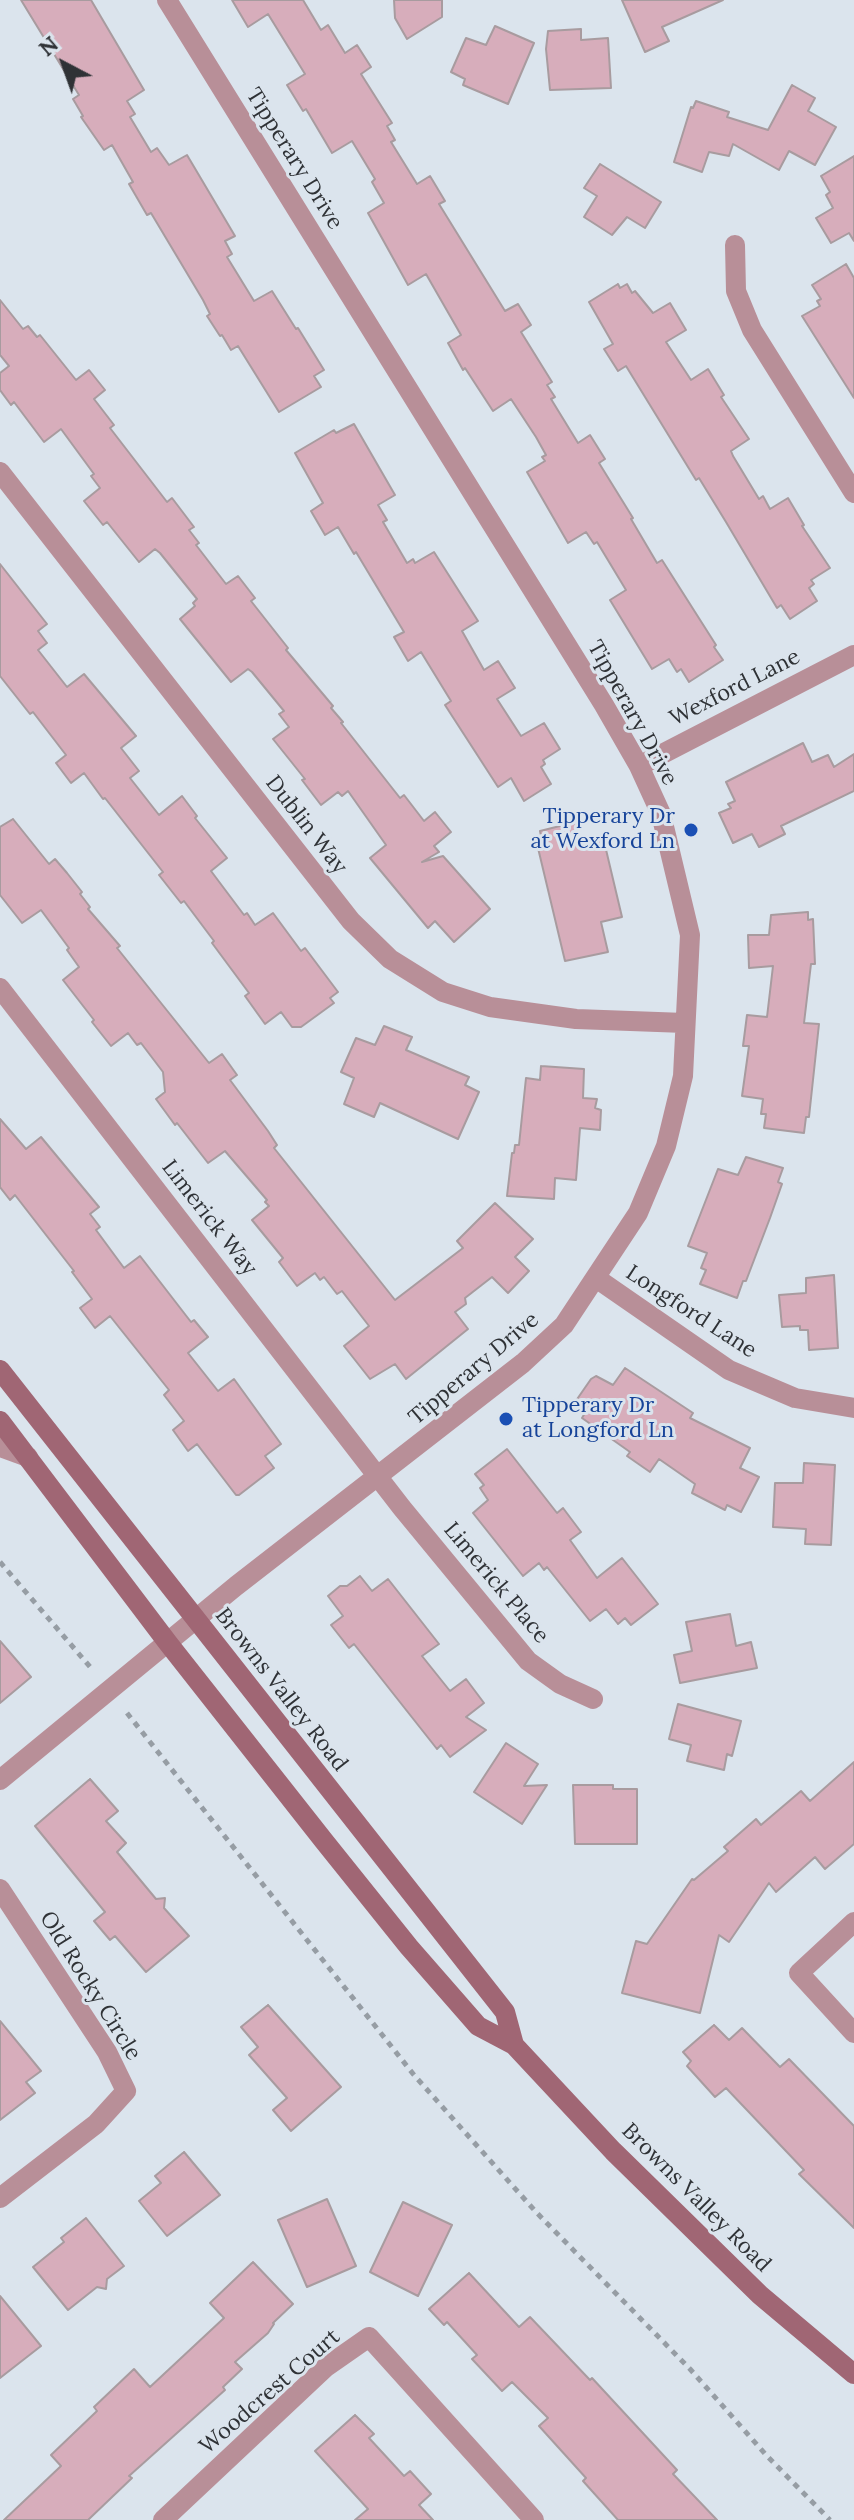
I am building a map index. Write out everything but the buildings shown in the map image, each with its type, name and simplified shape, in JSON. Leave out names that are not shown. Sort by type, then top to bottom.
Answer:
[{"type":"main road","name":"Browns Valley Road","points":[[0,1370],[181,1631],[409,1947],[478,2026],[514,2045],[613,2151],[749,2284],[854,2374]]},
{"type":"main road","name":"Browns Valley Road","points":[[0,1421],[505,2012],[514,2045]]},
{"type":"street","name":"Tipperary Drive","points":[[0,1780],[181,1631],[523,1363],[564,1325],[638,1213],[666,1146],[683,1076],[690,935],[661,814],[639,766],[167,0]]},
{"type":"street","points":[[735,245],[736,291],[752,330],[854,493]]},
{"type":"street","name":"Dublin Way","points":[[0,472],[351,921],[390,959],[443,992],[490,1007],[576,1019],[685,1023]]},
{"type":"street","name":"Wexford Lane","points":[[639,766],[674,745],[854,655]]},
{"type":"street","name":"Limerick Way","points":[[0,988],[379,1477]]},
{"type":"street","name":"Longford Lane","points":[[596,1278],[729,1370],[795,1398],[854,1408]]},
{"type":"street","points":[[0,1447],[28,1457]]},
{"type":"street","name":"Limerick Place","points":[[379,1477],[528,1661],[560,1684],[593,1699]]},
{"type":"street","name":"Old Rocky Circle","points":[[0,1889],[107,2052],[126,2091],[96,2124],[0,2198]]},
{"type":"street","points":[[854,1922],[799,1973],[854,2033]]},
{"type":"street","name":"Woodcrest Court","points":[[163,2520],[326,2367],[369,2337],[534,2520]]},
{"type":"path","points":[[0,1562],[91,1668]]},
{"type":"path","points":[[127,1713],[414,2075],[536,2212],[690,2369],[767,2456],[830,2520]]},
{"type":"place","name":"Tipperary Dr at Wexford Ln","points":[[691,830]]},
{"type":"place","name":"Tipperary Dr at Longford Ln","points":[[506,1419]]}]
